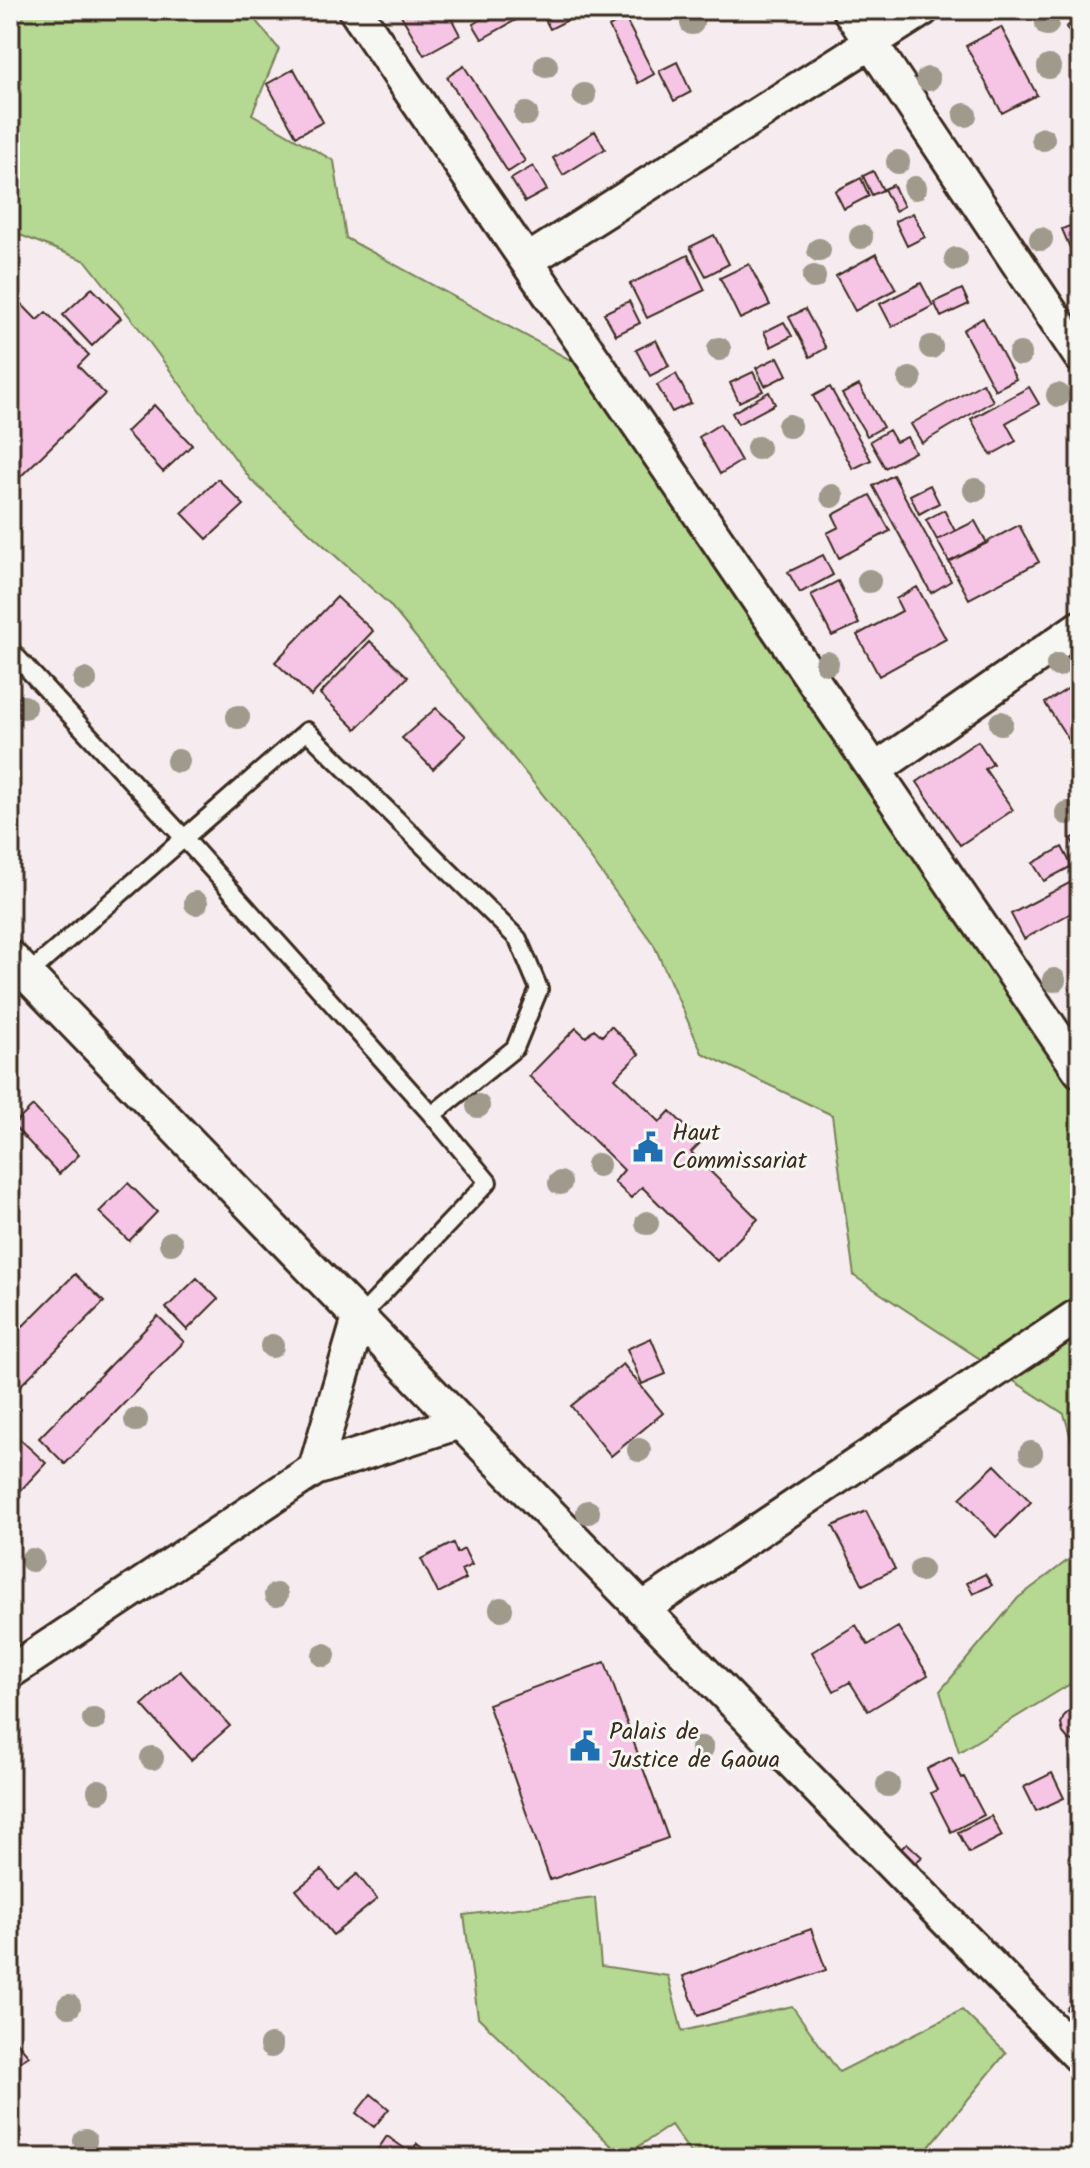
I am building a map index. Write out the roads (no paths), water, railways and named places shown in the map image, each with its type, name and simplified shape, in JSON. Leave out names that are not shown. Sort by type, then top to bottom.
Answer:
[{"type":"street","points":[[355,10],[1080,1071]]},
{"type":"street","points":[[849,10],[1080,356]]},
{"type":"street","points":[[527,261],[922,10]]},
{"type":"street","points":[[875,770],[1080,627]]},
{"type":"street","points":[[18,966],[1080,2057]]},
{"type":"street","points":[[642,1609],[1080,1314]]},
{"type":"street","points":[[315,1469],[359,1318]]},
{"type":"street","points":[[10,1672],[315,1469],[460,1422]]},
{"type":"lane","points":[[10,650],[184,838],[432,1115],[488,1182],[359,1318]]},
{"type":"lane","points":[[18,966],[184,838],[307,731],[518,939],[539,989],[515,1048],[432,1115]]},
{"type":"place","name":"Haut Commissariat","points":[[648,1147]]},
{"type":"place","name":"Palais de Justice de Gaoua","points":[[585,1746]]}]
